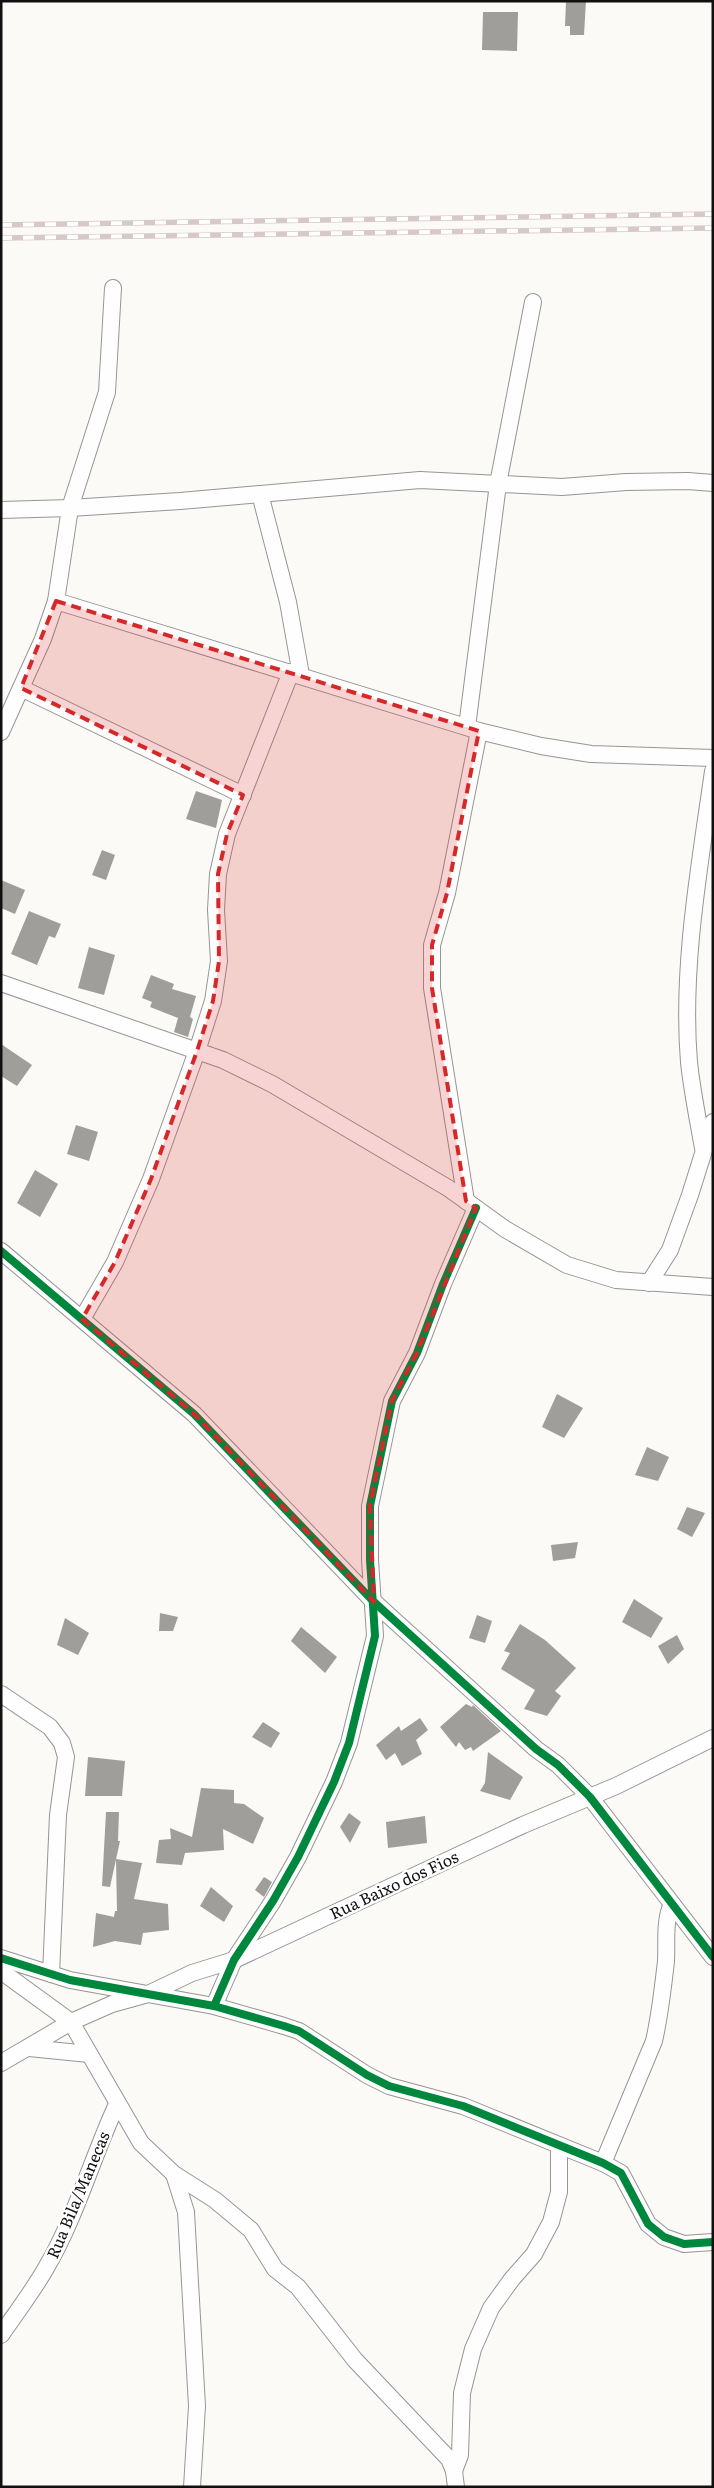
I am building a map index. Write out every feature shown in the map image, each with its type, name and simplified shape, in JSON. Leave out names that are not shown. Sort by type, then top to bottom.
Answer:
[{"type":"street","points":[[1,732],[43,639],[56,601],[63,567],[70,508],[107,392],[113,288]]},
{"type":"street","points":[[214,2006],[234,1960],[288,1876],[334,1782],[349,1743],[366,1680],[375,1636],[370,1560],[370,1506],[392,1401],[417,1353],[471,1205],[432,988],[432,946],[450,883],[473,729],[498,484],[533,302]]},
{"type":"street","points":[[1,510],[70,508],[420,480],[562,487],[626,482],[688,481],[713,483]]},
{"type":"street","points":[[82,1319],[115,1262],[151,1179],[197,1051],[213,1000],[219,961],[216,910],[218,874],[228,834],[296,674],[288,602],[260,494]]},
{"type":"street","points":[[56,601],[473,729],[541,746],[591,754],[713,758]]},
{"type":"street","points":[[21,688],[243,795]]},
{"type":"street","points":[[703,1148],[689,1061],[688,988],[693,914],[713,771]]},
{"type":"street","points":[[1,983],[197,1051],[272,1084],[471,1205],[505,1229],[568,1265],[616,1280],[713,1287]]},
{"type":"street","points":[[649,1283],[670,1250],[713,1122]]},
{"type":"street","points":[[1,1251],[194,1414],[374,1602],[528,1742],[558,1766],[590,1797],[713,1957]]},
{"type":"street","points":[[1,1694],[50,1728],[62,1743],[66,1757],[58,1815],[51,1974]]},
{"type":"street","name":"Rua Baixo dos Fios","points":[[29,2048],[71,2022],[112,2004],[148,1994],[192,1973],[234,1960],[523,1825],[624,1783],[713,1738]]},
{"type":"street","points":[[603,2163],[654,2041],[659,2022],[666,1962],[668,1912],[672,1904]]},
{"type":"street","points":[[1,1958],[51,1974],[214,2006],[299,2031],[354,2067],[389,2086],[464,2106],[603,2163],[621,2173],[648,2224],[664,2237],[684,2244],[713,2242]]},
{"type":"street","points":[[1,1971],[71,2022],[141,2143],[174,2174],[215,2200],[251,2230],[275,2270],[298,2287],[355,2360],[449,2459],[455,2479]]},
{"type":"street","points":[[1,2063],[29,2048],[89,2054]]},
{"type":"street","name":"Rua Bila/Manecas","points":[[1,2335],[46,2268],[72,2215],[100,2140],[117,2104]]},
{"type":"street","points":[[455,2479],[460,2455],[462,2393],[473,2349],[491,2308],[512,2279],[534,2254],[550,2222],[559,2192],[559,2146]]},
{"type":"street","points":[[174,2174],[186,2212],[197,2406],[192,2487]]},
{"type":"highlighted area","points":[[56,601],[479,731],[447,893],[432,945],[432,988],[466,1201],[476,1208],[417,1353],[392,1401],[370,1506],[374,1602],[194,1414],[82,1319],[115,1262],[151,1179],[213,1001],[219,961],[218,874],[227,834],[243,795],[21,688]]},
{"type":"building","points":[[566,1],[586,1],[584,35],[570,35],[570,26],[565,26]]},
{"type":"building","points":[[483,12],[518,12],[517,51],[482,50]]},
{"type":"building","points":[[196,791],[222,800],[216,828],[186,819]]},
{"type":"building","points":[[102,850],[115,855],[106,880],[92,875]]},
{"type":"building","points":[[1,880],[25,890],[15,914],[1,908]]},
{"type":"building","points":[[29,911],[61,924],[55,938],[49,936],[37,965],[11,954]]},
{"type":"building","points":[[89,947],[115,955],[104,995],[78,988]]},
{"type":"building","points":[[151,975],[174,984],[172,989],[196,996],[190,1017],[193,1019],[188,1037],[174,1032],[178,1018],[150,1007],[152,1002],[142,998]]},
{"type":"building","points":[[1,1044],[32,1065],[17,1086],[1,1076]]},
{"type":"building","points":[[76,1125],[98,1132],[89,1161],[67,1154]]},
{"type":"building","points":[[35,1170],[58,1184],[40,1217],[17,1203]]},
{"type":"building","points":[[557,1394],[583,1408],[564,1438],[542,1427]]},
{"type":"building","points":[[647,1447],[669,1457],[658,1481],[635,1475]]},
{"type":"building","points":[[687,1507],[705,1513],[692,1537],[677,1529]]},
{"type":"building","points":[[578,1542],[575,1558],[553,1561],[551,1545]]},
{"type":"building","points":[[634,1599],[663,1618],[651,1638],[622,1622]]},
{"type":"building","points":[[160,1613],[178,1617],[173,1631],[159,1631]]},
{"type":"building","points":[[477,1615],[492,1621],[485,1643],[469,1638]]},
{"type":"building","points":[[65,1618],[89,1633],[78,1655],[57,1645]]},
{"type":"building","points":[[520,1624],[545,1640],[576,1668],[555,1691],[561,1696],[547,1716],[524,1709],[535,1690],[501,1669],[510,1653],[504,1651]]},
{"type":"building","points":[[301,1627],[337,1657],[325,1673],[291,1641]]},
{"type":"building","points":[[677,1635],[684,1649],[668,1664],[658,1646]]},
{"type":"building","points":[[466,1704],[472,1707],[473,1705],[501,1731],[473,1751],[471,1747],[465,1750],[459,1742],[456,1747],[440,1727]]},
{"type":"building","points":[[420,1718],[428,1730],[416,1740],[422,1754],[402,1766],[395,1753],[386,1760],[376,1745],[399,1726],[401,1731]]},
{"type":"building","points":[[263,1722],[280,1733],[271,1748],[252,1737]]},
{"type":"building","points":[[488,1752],[523,1777],[510,1800],[480,1791],[485,1783]]},
{"type":"building","points":[[88,1757],[125,1761],[122,1796],[85,1796]]},
{"type":"building","points":[[201,1788],[234,1790],[234,1803],[244,1804],[264,1818],[253,1844],[223,1829],[224,1850],[185,1853],[182,1865],[156,1863],[159,1840],[171,1839],[170,1828],[192,1837]]},
{"type":"building","points":[[106,1812],[119,1812],[118,1841],[120,1841],[110,1887],[102,1886]]},
{"type":"building","points":[[349,1813],[361,1822],[350,1843],[340,1827]]},
{"type":"building","points":[[425,1816],[427,1843],[388,1848],[386,1822]]},
{"type":"building","points":[[116,1859],[142,1863],[134,1899],[168,1904],[169,1930],[143,1933],[141,1945],[115,1941],[93,1947],[96,1913],[114,1917],[115,1911],[117,1911]]},
{"type":"building","points":[[264,1877],[272,1882],[264,1897],[255,1890]]},
{"type":"building","points":[[211,1887],[233,1906],[224,1922],[200,1906]]},
{"type":"railway","points":[[1,225],[713,214]]},
{"type":"railway","points":[[1,238],[713,228]]},
{"type":"cycle path","points":[[214,2006],[234,1960],[273,1901],[298,1857],[334,1782],[349,1743],[375,1636],[370,1560],[370,1506],[392,1401],[417,1353],[443,1284],[476,1208]]},
{"type":"cycle path","points":[[1,1251],[194,1414],[374,1602],[536,1749],[558,1765],[590,1797],[713,1957]]},
{"type":"cycle path","points":[[1,1958],[70,1980],[214,2006],[299,2031],[367,2075],[389,2086],[463,2106],[603,2163],[621,2173],[648,2224],[664,2237],[684,2244],[713,2242]]}]
